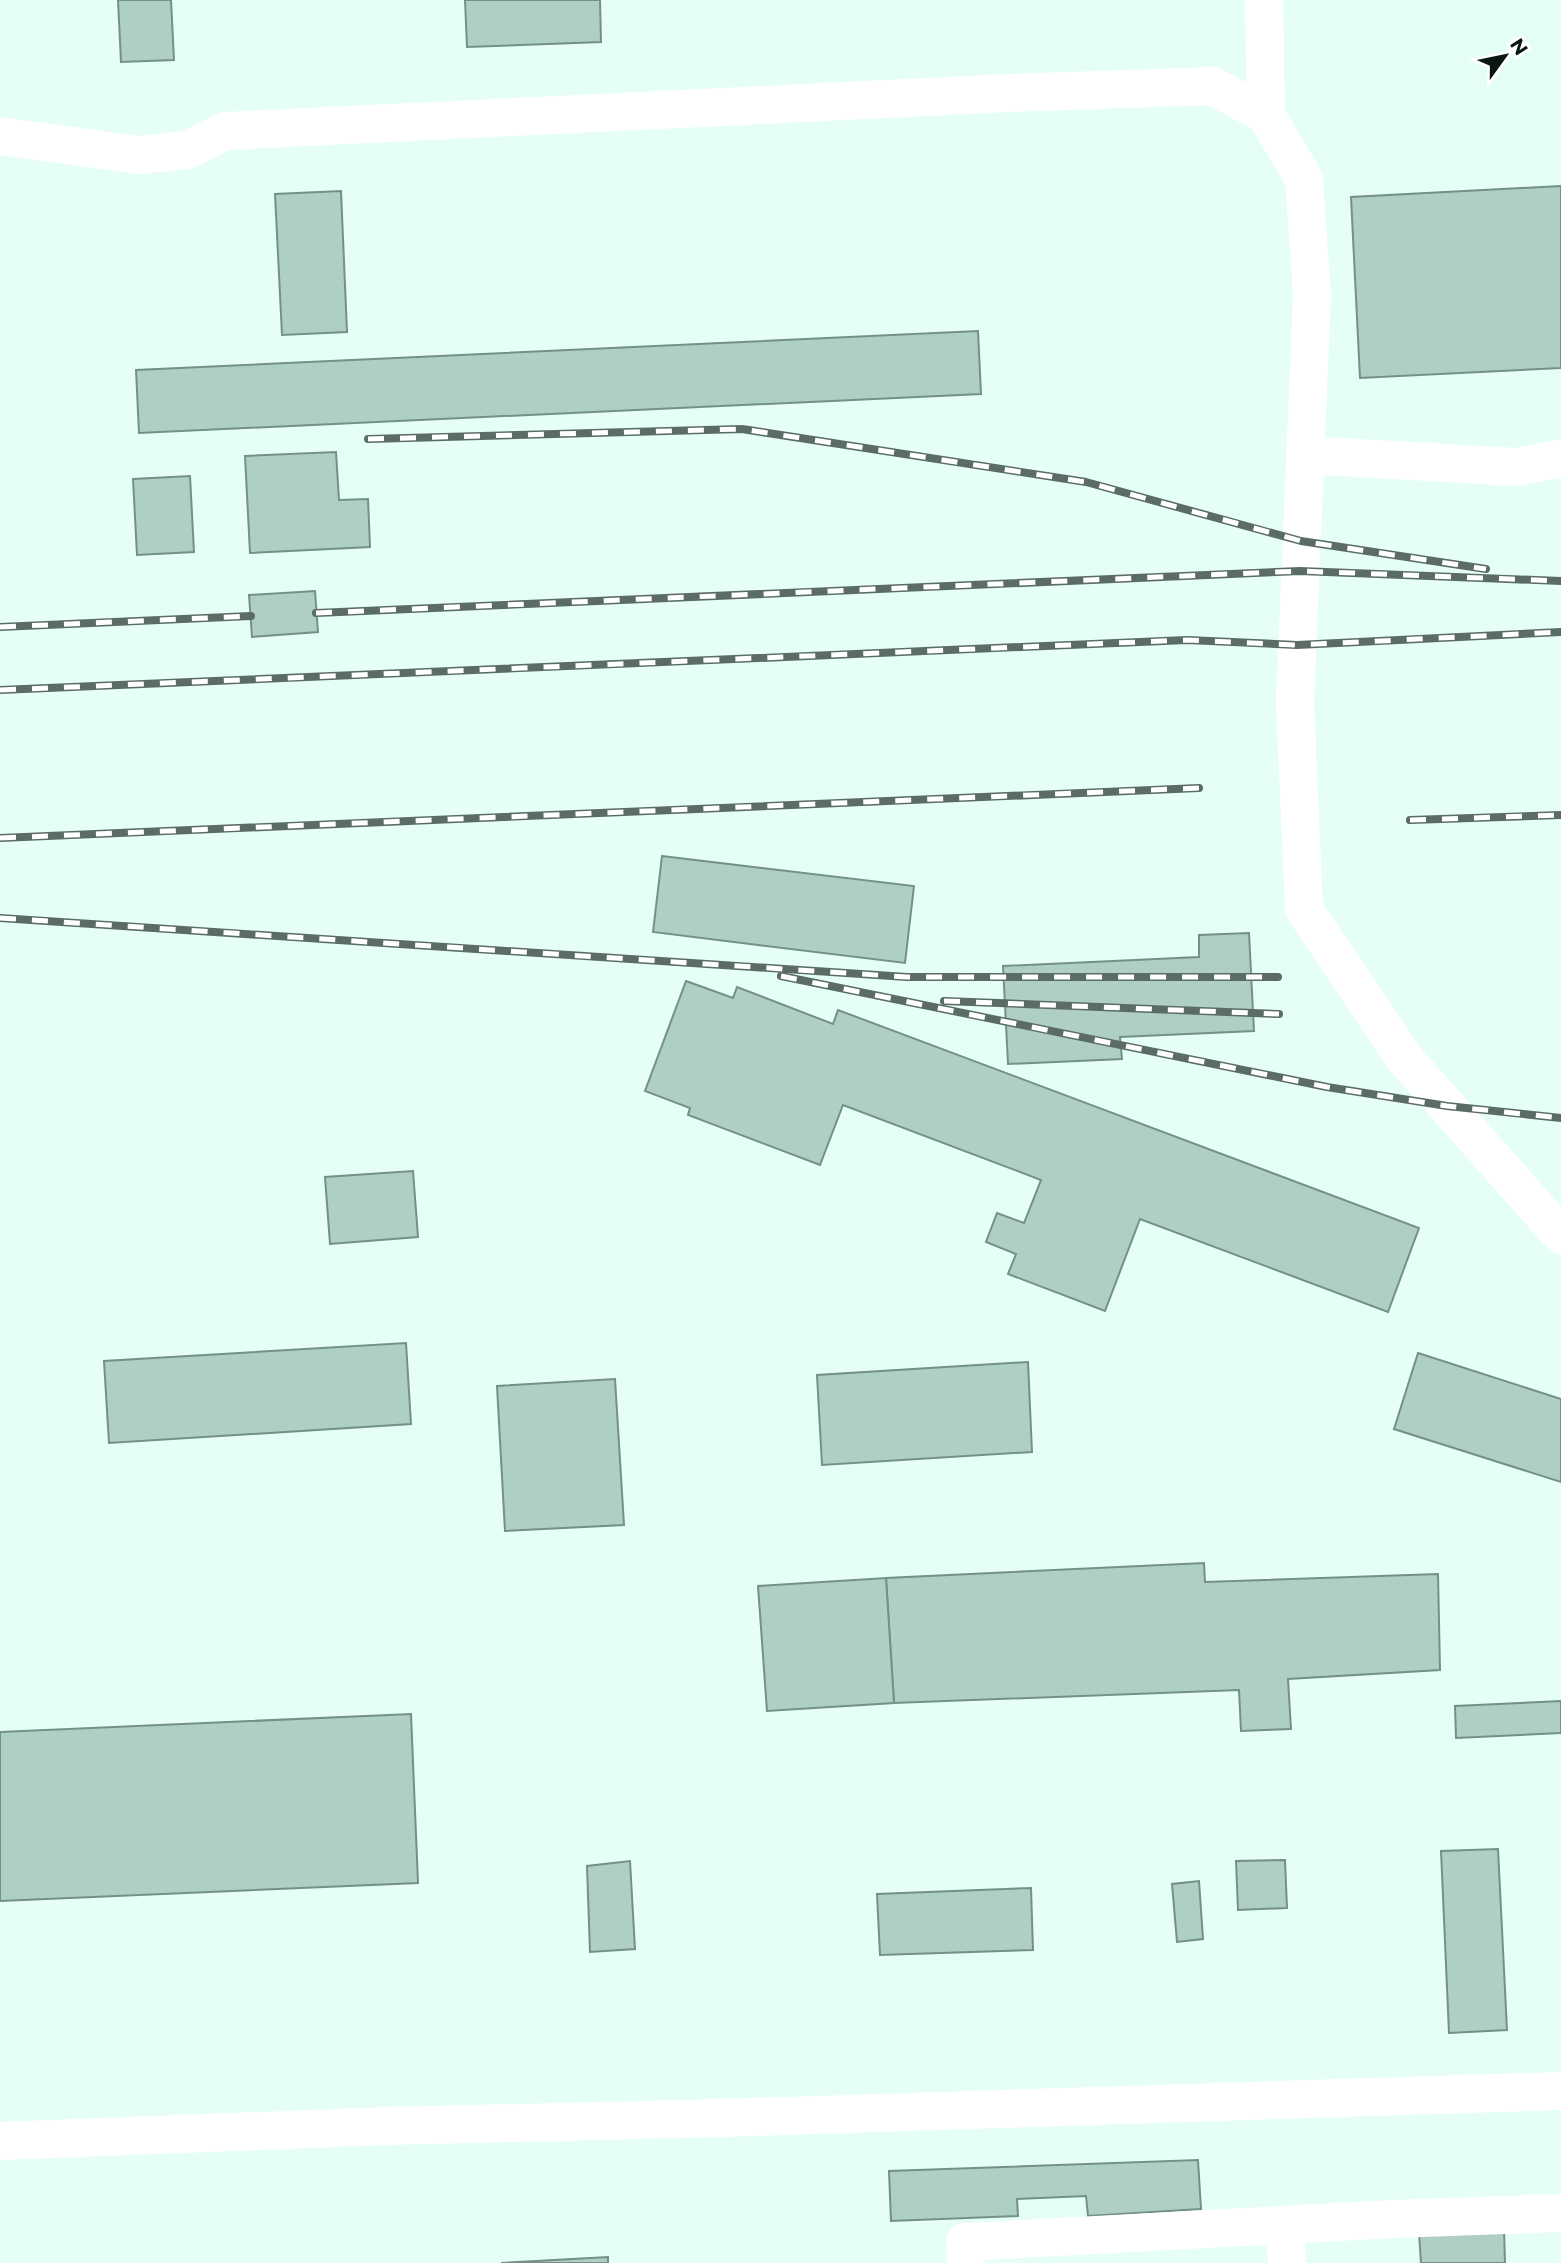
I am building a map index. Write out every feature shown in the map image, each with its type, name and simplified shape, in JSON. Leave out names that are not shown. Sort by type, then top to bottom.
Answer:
[{"type":"lane","points":[[1264,0],[1266,115],[1304,179],[1312,295],[1295,702],[1304,909],[1405,1059],[1561,1234]]},
{"type":"lane","points":[[0,136],[139,155],[187,150],[225,131],[1010,93],[1213,86],[1266,115]]},
{"type":"lane","points":[[1305,455],[1517,467],[1561,458]]},
{"type":"lane","points":[[0,2141],[389,2126],[735,2118],[1561,2091]]},
{"type":"lane","points":[[965,2263],[965,2242],[1124,2248],[1285,2225],[1561,2213]]},
{"type":"lane","points":[[1285,2225],[1287,2263]]},
{"type":"building","points":[[118,0],[171,0],[174,60],[121,62]]},
{"type":"building","points":[[465,0],[600,0],[601,42],[467,47]]},
{"type":"building","points":[[1561,186],[1561,368],[1360,378],[1351,197]]},
{"type":"building","points":[[341,191],[347,332],[282,335],[275,194]]},
{"type":"building","points":[[978,331],[981,394],[139,433],[136,370]]},
{"type":"building","points":[[336,452],[339,500],[368,499],[370,547],[250,553],[245,456]]},
{"type":"building","points":[[190,476],[194,552],[137,555],[133,479]]},
{"type":"building","points":[[315,591],[318,632],[252,637],[249,595]]},
{"type":"building","points":[[662,856],[914,886],[905,963],[653,932]]},
{"type":"building","points":[[1249,933],[1254,1031],[1120,1037],[1122,1059],[1008,1064],[1003,966],[1199,957],[1199,935]]},
{"type":"building","points":[[686,981],[733,998],[737,987],[833,1024],[838,1010],[1419,1228],[1388,1312],[1140,1219],[1105,1311],[1008,1274],[1016,1254],[986,1242],[997,1213],[1024,1223],[1041,1180],[843,1105],[820,1165],[688,1115],[690,1108],[645,1091]]},
{"type":"building","points":[[413,1171],[418,1237],[330,1244],[325,1177]]},
{"type":"building","points":[[406,1343],[411,1424],[109,1443],[104,1361]]},
{"type":"building","points":[[1418,1353],[1561,1399],[1561,1482],[1394,1429]]},
{"type":"building","points":[[1028,1362],[1032,1452],[822,1465],[817,1375]]},
{"type":"building","points":[[615,1379],[624,1525],[505,1531],[497,1386]]},
{"type":"building","points":[[1204,1563],[1205,1582],[1438,1574],[1440,1670],[1288,1679],[1291,1729],[1241,1731],[1239,1690],[894,1703],[886,1578]]},
{"type":"building","points":[[886,1578],[894,1703],[767,1711],[758,1586]]},
{"type":"building","points":[[1561,1701],[1561,1733],[1456,1738],[1455,1706]]},
{"type":"building","points":[[411,1714],[418,1883],[0,1901],[0,1732]]},
{"type":"building","points":[[1498,1849],[1507,2030],[1449,2033],[1441,1851]]},
{"type":"building","points":[[1285,1860],[1287,1908],[1238,1910],[1236,1861]]},
{"type":"building","points":[[630,1861],[635,1949],[590,1952],[587,1866]]},
{"type":"building","points":[[1199,1881],[1203,1939],[1177,1942],[1172,1884]]},
{"type":"building","points":[[1031,1888],[1033,1950],[880,1955],[877,1894]]},
{"type":"building","points":[[1198,2160],[1201,2209],[1088,2216],[1086,2196],[1017,2199],[1018,2216],[891,2221],[889,2171]]},
{"type":"building","points":[[1504,2228],[1505,2263],[1421,2263],[1419,2233]]},
{"type":"building","points":[[608,2257],[608,2263],[501,2263]]},
{"type":"railway","points":[[368,439],[742,429],[1086,482],[1301,541],[1486,569]]},
{"type":"railway","points":[[316,613],[1300,571],[1561,581]]},
{"type":"railway","points":[[0,627],[251,616]]},
{"type":"railway","points":[[0,690],[1187,640],[1297,645],[1561,632]]},
{"type":"railway","points":[[0,838],[1199,788]]},
{"type":"railway","points":[[1410,820],[1561,815]]},
{"type":"railway","points":[[0,918],[907,977],[1278,977]]},
{"type":"railway","points":[[781,976],[1327,1087],[1447,1106],[1561,1118]]},
{"type":"railway","points":[[944,1001],[1279,1014]]}]
